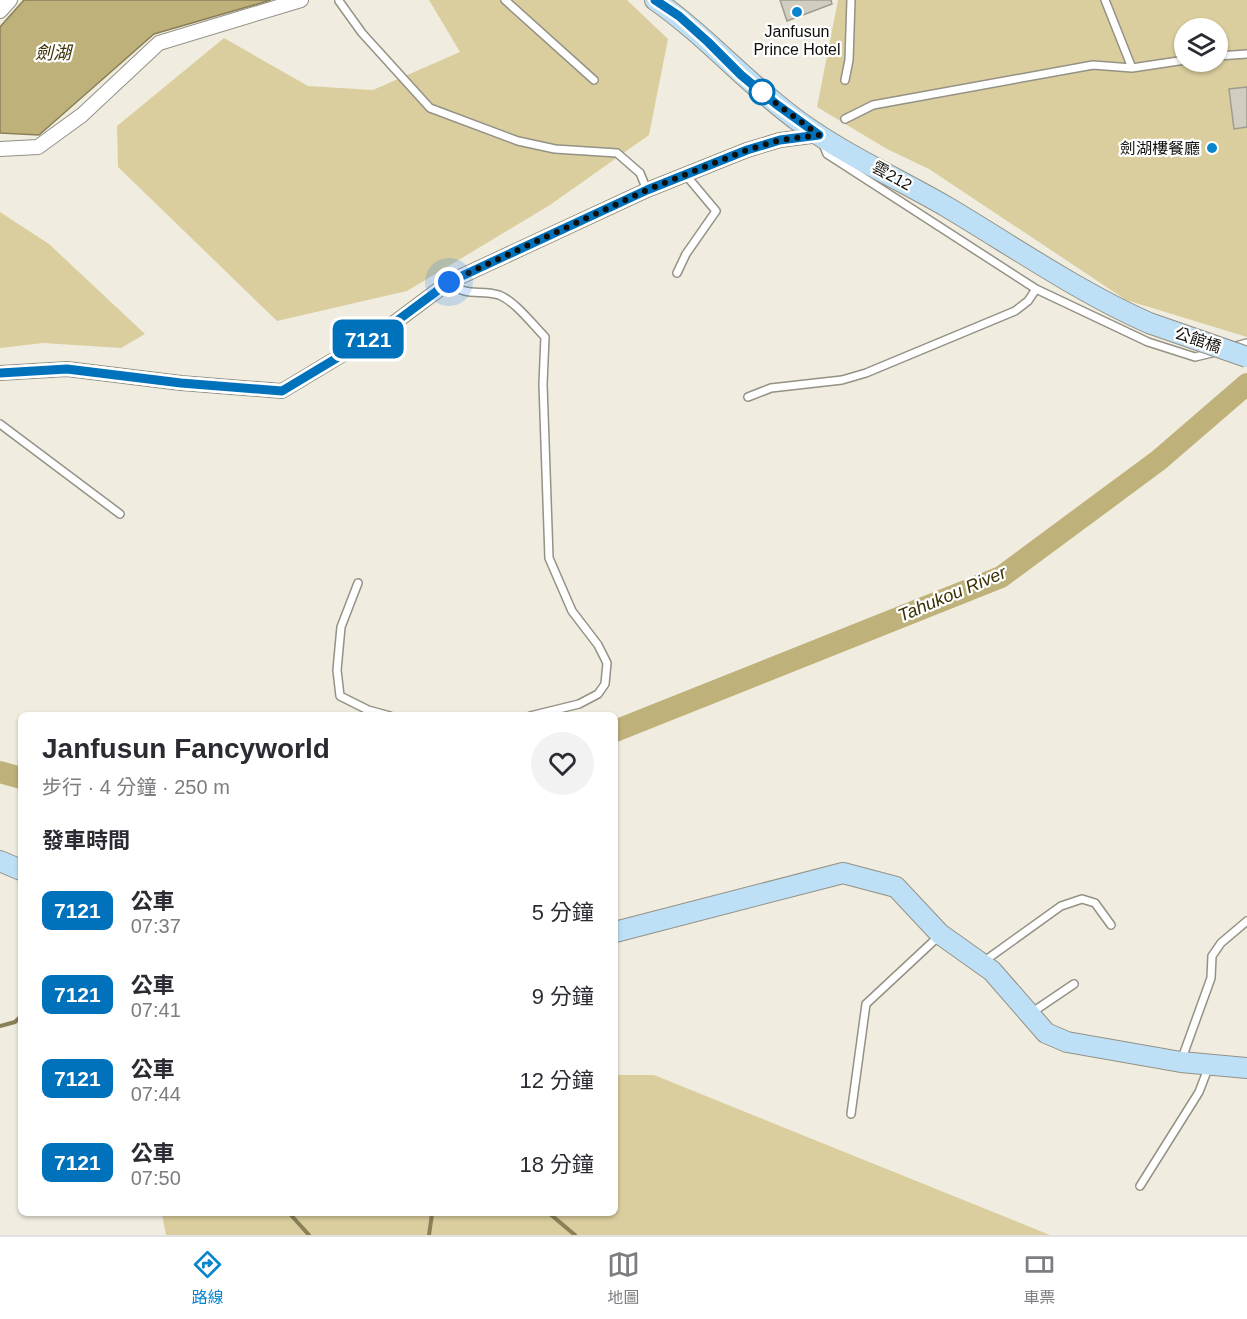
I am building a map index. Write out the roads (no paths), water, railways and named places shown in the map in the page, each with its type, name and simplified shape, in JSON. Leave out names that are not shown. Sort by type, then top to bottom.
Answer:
[{"type":"street","points":[[0,11],[10,0]]},
{"type":"street","points":[[0,149],[38,147],[82,115],[159,43],[301,0]]},
{"type":"street","name":"雲212","points":[[655,0],[686,23],[741,75],[776,104],[819,135],[945,206],[1116,308],[1149,323]]},
{"type":"street","points":[[0,373],[67,369],[181,383],[282,391],[390,326],[449,282],[685,174],[780,140],[819,135]]},
{"type":"street","name":"公館橋","points":[[1149,323],[1247,357]]},
{"type":"street","points":[[0,861],[18,869]]},
{"type":"street","points":[[618,931],[843,873],[896,887],[940,934],[992,970],[1046,1033],[1067,1042],[1181,1062],[1247,1068]]},
{"type":"lane","points":[[340,0],[362,33],[430,108],[518,141],[555,149],[617,153],[640,173],[647,190]]},
{"type":"lane","points":[[505,0],[594,80]]},
{"type":"lane","points":[[845,80],[849,60],[851,0]]},
{"type":"lane","points":[[1105,0],[1132,68]]},
{"type":"lane","points":[[1228,55],[1247,54]]},
{"type":"lane","points":[[845,119],[873,105],[1093,65],[1132,68],[1174,62]]},
{"type":"lane","points":[[819,135],[827,154],[1036,289],[1148,342],[1194,357],[1247,343]]},
{"type":"lane","points":[[677,273],[686,254],[716,211],[685,174]]},
{"type":"lane","points":[[449,282],[458,291],[498,295],[512,304],[545,337],[543,384],[549,558],[572,611],[598,645],[607,663],[605,684],[598,694],[579,704],[546,712]]},
{"type":"lane","points":[[748,398],[771,388],[842,380],[866,373],[1015,311],[1028,301],[1036,289]]},
{"type":"lane","points":[[0,424],[120,513]]},
{"type":"lane","points":[[358,583],[341,627],[337,670],[340,696],[375,712]]},
{"type":"lane","points":[[981,963],[1061,906],[1082,898],[1095,903],[1111,925]]},
{"type":"lane","points":[[1181,1062],[1211,978],[1212,956],[1221,943],[1247,921]]},
{"type":"lane","points":[[851,1114],[866,1004],[940,934]]},
{"type":"lane","points":[[1029,1015],[1074,984]]},
{"type":"lane","points":[[1140,1186],[1198,1092],[1210,1064]]},
{"type":"water","name":"劍湖","points":[[24,0],[271,0],[154,34],[39,135],[0,133],[0,27]]},
{"type":"waterway","name":"Tahukou River","points":[[618,730],[1001,577],[1159,460],[1247,384]]},
{"type":"waterway","name":"Tahukou River","points":[[0,772],[18,777]]},
{"type":"waterway","points":[[0,1026],[18,1019]]},
{"type":"waterway","points":[[292,1216],[309,1235]]},
{"type":"waterway","points":[[429,1235],[432,1216]]},
{"type":"waterway","points":[[552,1216],[575,1235]]},
{"type":"place","name":"Janfusun Prince Hotel","points":[[797,12]]},
{"type":"place","name":"劍湖樓餐廳","points":[[1212,148]]}]
